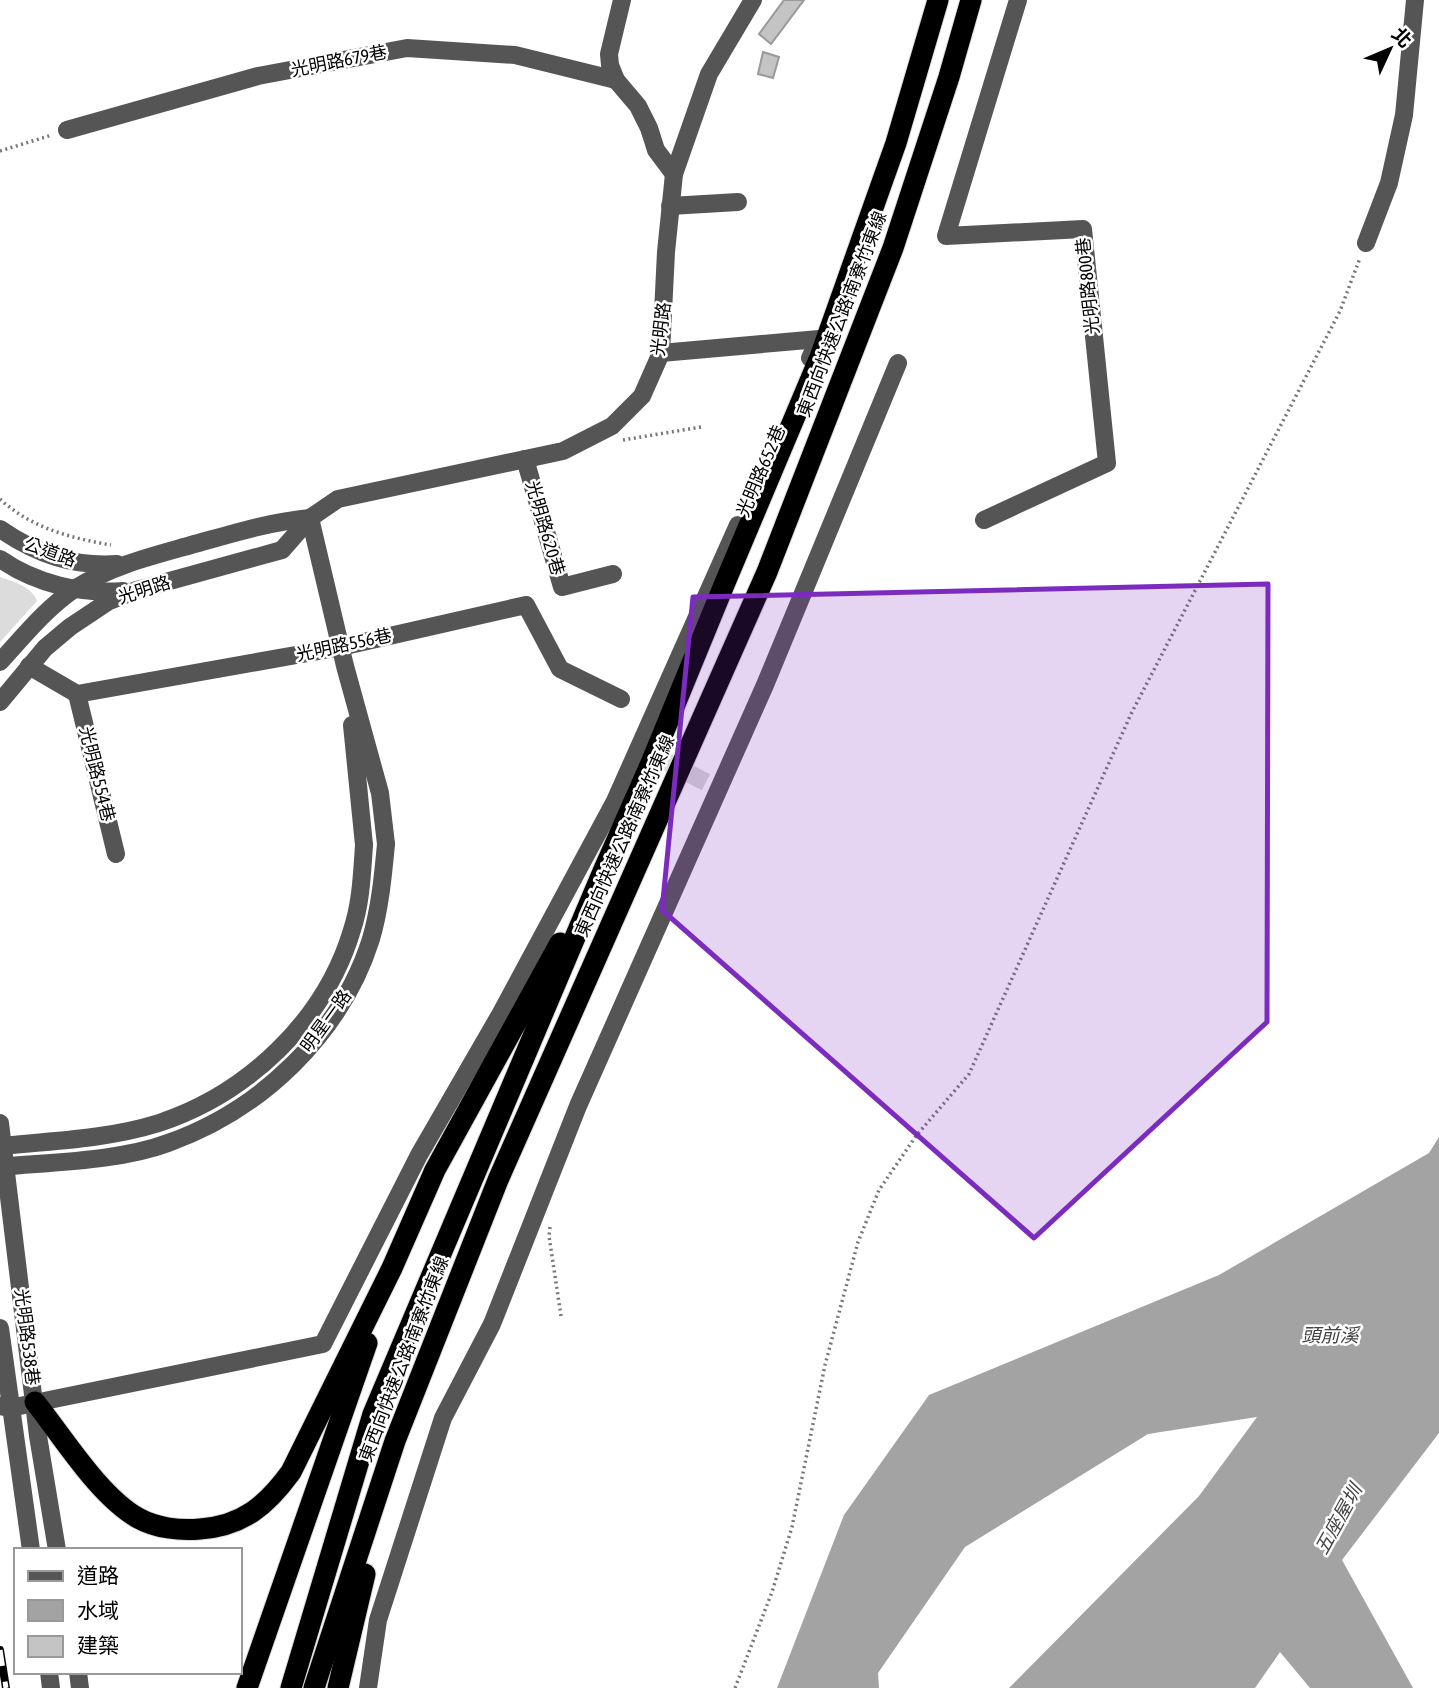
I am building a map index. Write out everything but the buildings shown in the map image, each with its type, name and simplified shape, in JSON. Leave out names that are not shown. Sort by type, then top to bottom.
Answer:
[{"type":"highway","name":"東西向快速公路 南寮竹東線","points":[[290,1688],[373,1414],[820,357],[896,142],[938,0]]},
{"type":"highway","name":"東西向快速公路 南寮竹東線","points":[[314,1688],[395,1441],[498,1180],[767,572],[893,248],[949,77],[971,0]]},
{"type":"highway","points":[[35,1402],[99,1485],[139,1518],[162,1526],[187,1530],[210,1529],[251,1515],[267,1501],[291,1472],[392,1268],[435,1170],[540,978],[604,869]]},
{"type":"highway","points":[[247,1688],[392,1268]]},
{"type":"highway","points":[[338,1688],[395,1441]]},
{"type":"street","points":[[622,0],[609,54],[610,65],[616,80],[638,106],[656,150],[674,174]]},
{"type":"street","name":"光明路","points":[[0,702],[46,648],[89,613],[109,601],[137,590],[282,550],[310,518],[338,499],[563,451],[612,426],[642,396],[661,353],[674,174],[709,74],[753,0]]},
{"type":"street","name":"光明路800巷","points":[[984,520],[1107,463],[1083,229],[946,236],[1018,0]]},
{"type":"street","points":[[1366,243],[1389,183],[1404,115],[1415,0]]},
{"type":"street","name":"光明路679巷","points":[[67,130],[258,76],[407,48],[515,55],[616,80]]},
{"type":"street","points":[[670,206],[738,202]]},
{"type":"street","name":"光明路652巷","points":[[35,1402],[323,1344],[419,1155],[502,1013],[615,801],[819,339],[661,353]]},
{"type":"street","points":[[368,1688],[378,1620],[443,1418],[492,1324],[578,1106],[765,685],[898,363]]},
{"type":"street","name":"光明路620巷","points":[[525,459],[562,587],[613,574]]},
{"type":"street","name":"光明路","points":[[0,662],[74,589],[92,579],[145,558],[274,522],[310,518]]},
{"type":"street","name":"明星一路","points":[[0,1167],[120,1154],[167,1144],[212,1125],[254,1099],[296,1062],[331,1020],[353,984],[371,939],[382,890],[386,844],[380,793],[345,666],[310,518]]},
{"type":"street","name":"公道路","points":[[0,529],[38,551],[85,565],[115,564],[145,558]]},
{"type":"street","name":"公道路","points":[[0,559],[36,578],[74,589],[103,592],[137,590]]},
{"type":"street","name":"光明路556巷","points":[[77,694],[341,647],[526,605],[560,669],[621,699]]},
{"type":"street","points":[[29,666],[77,694]]},
{"type":"street","name":"明星一路","points":[[0,1146],[116,1133],[158,1123],[204,1105],[243,1082],[281,1047],[313,1010],[336,971],[352,930],[361,887],[364,845],[361,801],[345,666]]},
{"type":"street","name":"光明路554巷","points":[[77,694],[116,854]]},
{"type":"street","name":"光明路538巷","points":[[0,1123],[38,1436],[57,1548]]},
{"type":"street","name":"光明路538巷","points":[[0,1328],[5,1407],[31,1548]]},
{"type":"street","points":[[5,1407],[35,1402]]},
{"type":"path","points":[[0,151],[67,130]]},
{"type":"path","points":[[735,1688],[772,1592],[792,1527],[825,1365],[858,1242],[879,1190],[916,1136],[969,1074],[1131,714],[1340,311],[1366,243]]},
{"type":"path","points":[[613,442],[701,427]]},
{"type":"path","points":[[0,499],[23,517],[43,527],[113,546]]},
{"type":"path","points":[[550,1225],[548,1236],[561,1316]]},
{"type":"highlighted area","points":[[1268,584],[1267,1022],[1034,1238],[662,910],[693,597]]},
{"type":"shaded area","points":[[0,577],[27,588],[37,601],[0,642]]},
{"type":"water","name":"頭前溪","points":[[1439,1137],[1439,1433],[1342,1560],[1413,1688],[1310,1688],[1280,1652],[1255,1688],[1009,1688],[1199,1496],[1257,1417],[1148,1434],[965,1547],[878,1673],[879,1688],[777,1688],[844,1515],[929,1395],[1219,1275],[1429,1153]]},
{"type":"tunnel","points":[[642,749],[719,789]]},
{"type":"railway","points":[[0,1650],[6,1688]]},
{"type":"water label","name":"五座屋圳","points":[[1338,1519]]}]
